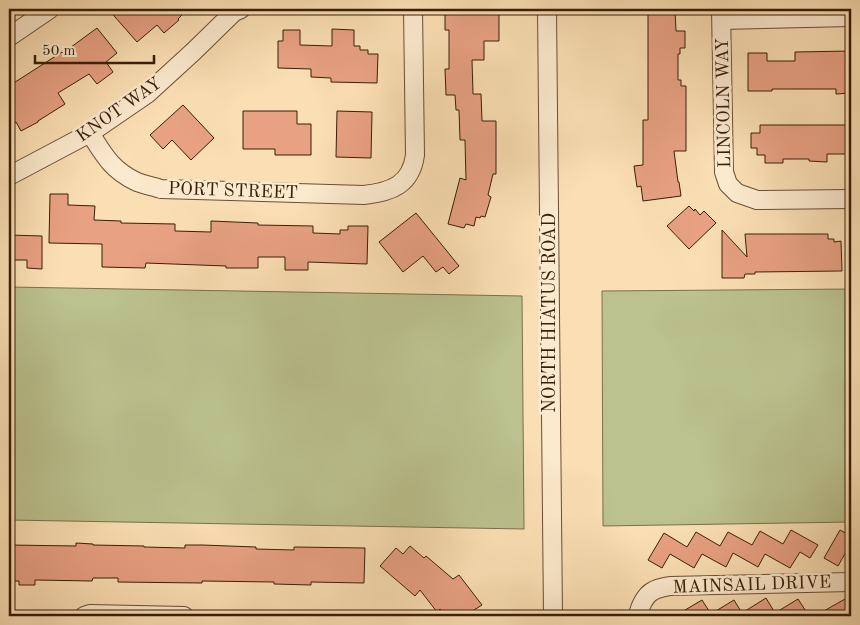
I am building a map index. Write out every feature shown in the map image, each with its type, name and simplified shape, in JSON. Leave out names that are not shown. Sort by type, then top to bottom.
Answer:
[{"type":"street","points":[[9,37],[50,9]]},
{"type":"street","name":"KNOT WAY","points":[[9,176],[90,133],[147,94],[234,12],[241,9]]},
{"type":"street","name":"PORT STREET","points":[[90,133],[103,154],[116,169],[136,182],[161,189],[364,195],[391,190],[410,174],[414,165],[412,9]]},
{"type":"street","name":"NORTH HIATUS ROAD","points":[[547,9],[553,616]]},
{"type":"street","points":[[721,14],[851,17]]},
{"type":"street","name":"LINCOLN WAY","points":[[721,14],[724,172],[728,184],[737,193],[757,200],[851,199]]},
{"type":"street","name":"MAINSAIL DRIVE","points":[[638,616],[644,600],[651,591],[670,586],[851,582]]},
{"type":"street","points":[[84,616],[90,614],[184,616]]},
{"type":"green space","points":[[9,287],[522,296],[524,529],[9,520]]},
{"type":"green space","points":[[851,289],[851,522],[603,526],[602,291]]},
{"type":"building","points":[[108,9],[188,9],[164,33],[157,25],[137,42]]},
{"type":"building","points":[[648,9],[675,9],[676,31],[685,31],[685,48],[680,48],[680,54],[678,54],[678,80],[681,80],[681,86],[686,86],[686,151],[674,151],[681,196],[643,201],[641,186],[637,187],[634,166],[643,165],[643,120],[648,120]]},
{"type":"building","points":[[445,12],[499,12],[499,41],[484,41],[484,60],[472,60],[473,94],[481,94],[482,121],[496,121],[496,174],[493,174],[488,195],[491,197],[485,217],[476,217],[474,226],[466,224],[464,228],[448,224],[460,178],[466,180],[465,140],[460,140],[459,110],[456,110],[455,95],[446,95],[445,69],[449,69],[449,30],[445,30]]},
{"type":"building","points":[[97,28],[117,53],[106,62],[113,72],[97,84],[89,74],[58,93],[65,104],[21,131],[16,122],[9,125],[9,86],[63,53]]},
{"type":"building","points":[[332,29],[354,30],[354,46],[360,46],[360,50],[368,50],[368,54],[378,54],[377,83],[331,82],[331,78],[311,77],[311,69],[278,68],[278,41],[283,41],[283,30],[300,30],[300,45],[332,46]]},
{"type":"building","points":[[851,51],[851,93],[836,94],[836,89],[748,91],[748,53],[767,53],[767,61],[795,61],[795,52]]},
{"type":"building","points":[[183,105],[214,138],[191,160],[172,140],[163,149],[150,135]]},
{"type":"building","points":[[243,111],[297,111],[297,124],[311,124],[311,155],[275,155],[275,149],[243,149]]},
{"type":"building","points":[[337,111],[372,112],[371,158],[336,157]]},
{"type":"building","points":[[760,125],[851,125],[851,154],[827,154],[827,162],[809,161],[809,159],[783,159],[783,163],[765,163],[765,155],[757,155],[757,148],[751,148],[751,133],[760,133]]},
{"type":"building","points":[[50,194],[68,194],[68,205],[95,206],[94,220],[121,221],[121,223],[175,224],[175,231],[211,232],[211,221],[258,223],[258,225],[313,226],[313,233],[340,234],[340,230],[348,230],[348,226],[368,226],[367,264],[308,262],[308,270],[285,270],[285,257],[258,257],[258,268],[146,263],[145,268],[102,267],[102,244],[49,243]]},
{"type":"building","points":[[689,206],[700,215],[704,211],[716,223],[689,249],[667,226]]},
{"type":"building","points":[[416,213],[459,266],[449,274],[443,267],[436,272],[423,256],[403,272],[379,242]]},
{"type":"building","points":[[722,230],[747,257],[745,234],[828,234],[828,239],[834,239],[834,242],[841,241],[842,271],[755,272],[755,274],[745,274],[744,278],[722,278]]},
{"type":"building","points":[[9,235],[42,236],[42,269],[27,268],[27,260],[9,260]]},
{"type":"building","points":[[791,530],[818,545],[810,558],[800,552],[790,568],[765,554],[758,567],[733,553],[726,567],[702,554],[694,568],[670,554],[662,568],[648,560],[664,533],[687,547],[696,532],[720,546],[728,532],[752,545],[760,531],[783,544]]},
{"type":"building","points":[[840,530],[851,536],[851,543],[838,566],[824,558]]},
{"type":"building","points":[[76,543],[185,548],[185,545],[202,545],[294,550],[294,547],[365,548],[364,583],[311,582],[311,585],[274,584],[274,582],[118,582],[118,578],[93,578],[92,581],[35,580],[35,585],[19,585],[19,581],[9,581],[9,545],[76,546]]},
{"type":"building","points":[[410,546],[424,558],[426,556],[453,579],[459,575],[482,605],[474,610],[479,616],[445,616],[440,609],[437,612],[420,590],[415,596],[380,566],[396,548],[403,554]]},
{"type":"building","points":[[766,598],[775,613],[798,599],[809,616],[675,616],[702,600],[711,614],[734,600],[742,613]]},
{"type":"building","points":[[845,599],[851,610],[851,616],[815,616]]}]
